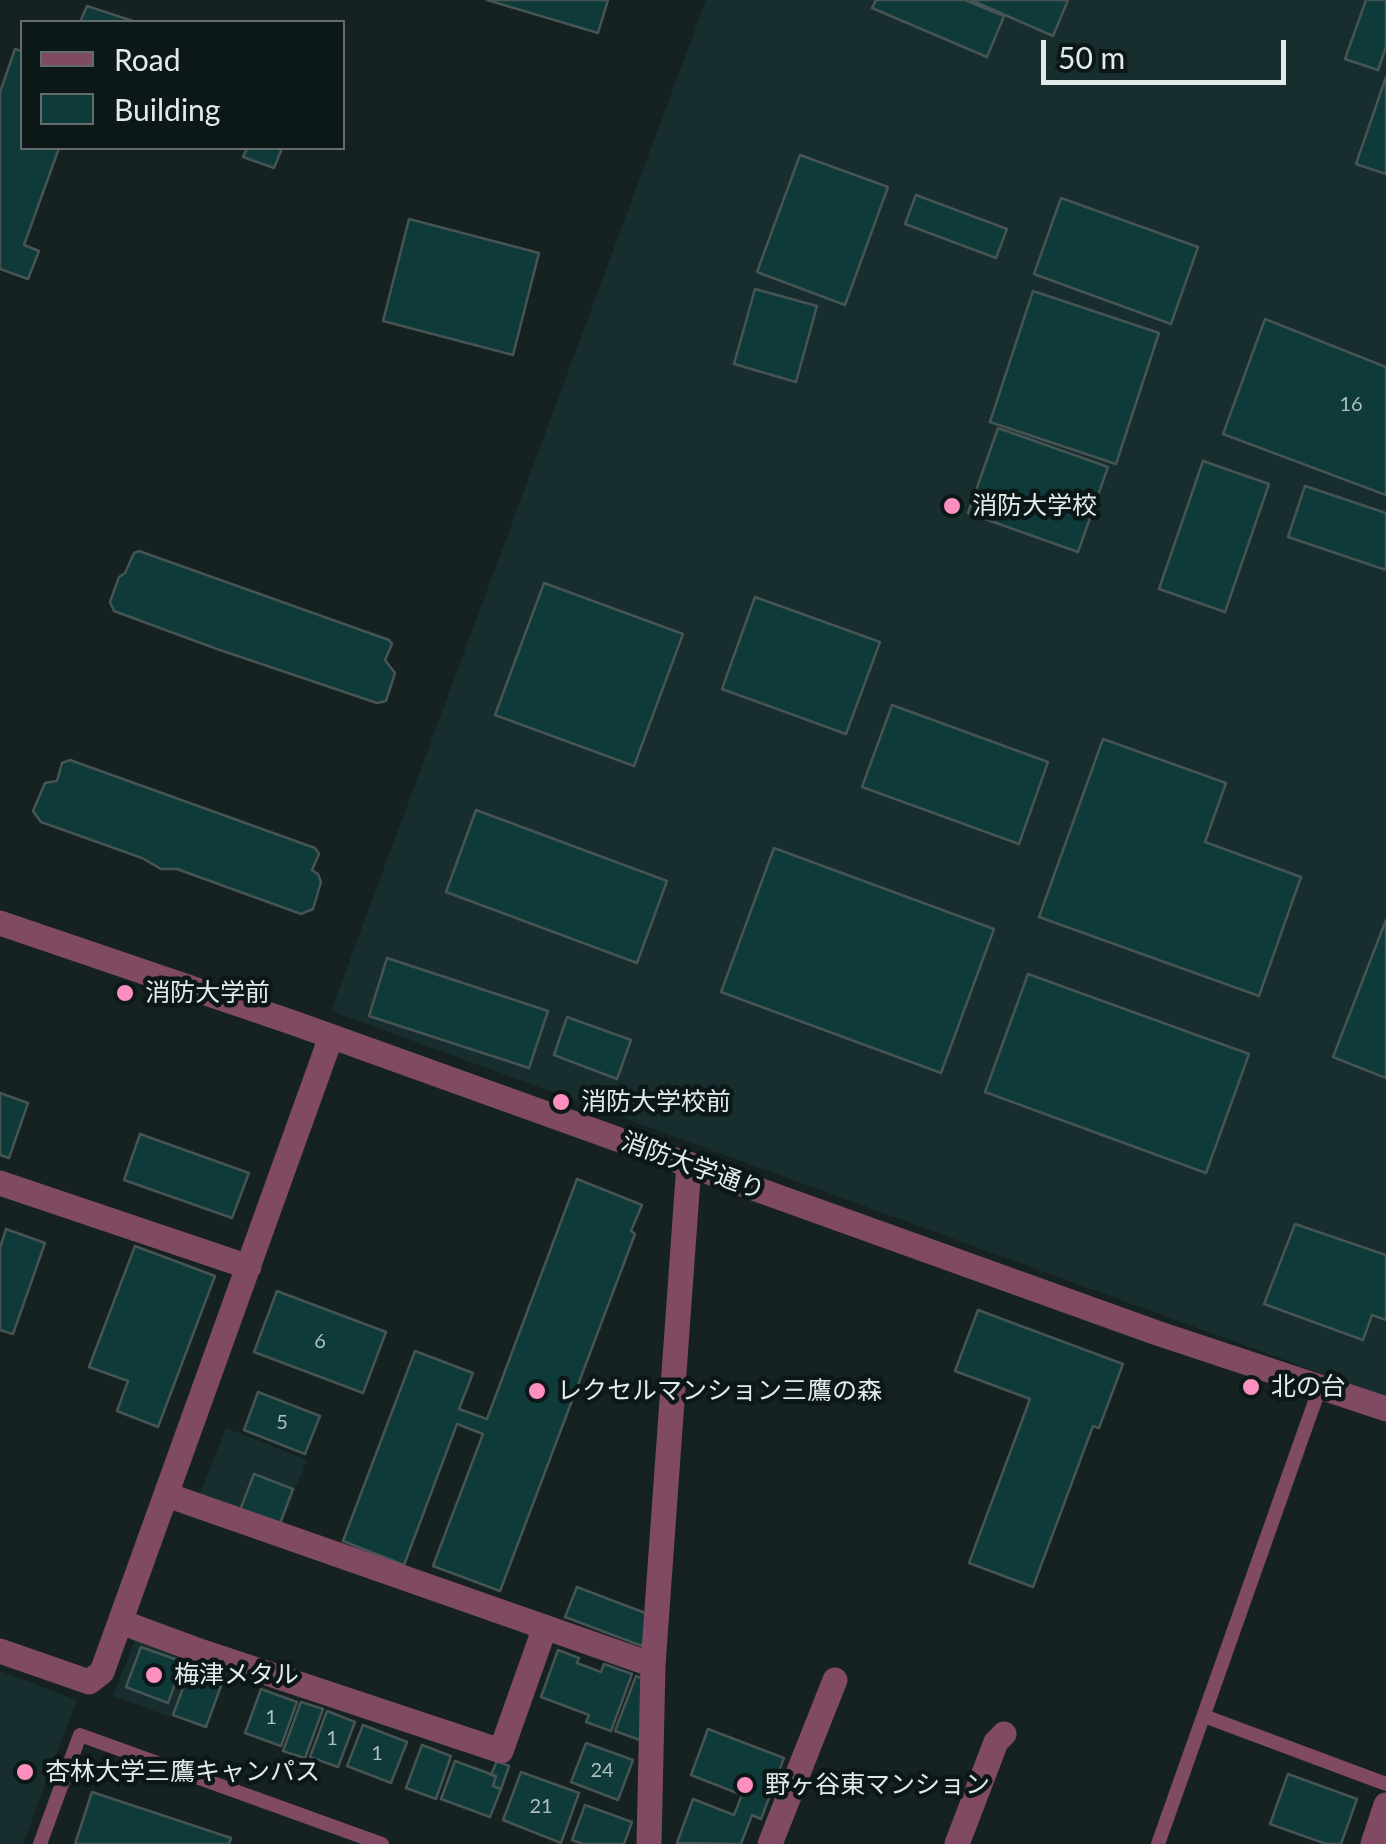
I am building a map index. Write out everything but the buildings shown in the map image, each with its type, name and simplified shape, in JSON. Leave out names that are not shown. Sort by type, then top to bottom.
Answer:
[{"type":"street","name":"消防大学通り","points":[[0,924],[332,1037],[1157,1333],[1386,1409]]},
{"type":"street","points":[[0,1651],[89,1682],[102,1672],[332,1037]]},
{"type":"street","points":[[649,1844],[653,1665],[689,1164]]},
{"type":"street","points":[[0,1183],[249,1267]]},
{"type":"street","points":[[167,1495],[653,1665]]},
{"type":"street","points":[[121,1622],[501,1751],[546,1627]]},
{"type":"street","points":[[770,1844],[835,1680]]},
{"type":"street","points":[[957,1844],[996,1742],[1004,1734]]},
{"type":"street","points":[[1372,1844],[1386,1805]]},
{"type":"lane","points":[[1158,1844],[1320,1387]]},
{"type":"lane","points":[[1204,1716],[1386,1784]]},
{"type":"lane","points":[[40,1844],[80,1735],[382,1844]]},
{"type":"shaded area","name":"消防大学校","points":[[706,0],[1386,0],[1386,1397],[331,1011]]},
{"type":"shaded area","points":[[226,1428],[307,1460],[281,1526],[200,1494]]},
{"type":"shaded area","points":[[140,1627],[194,1649],[171,1717],[113,1696]]},
{"type":"shaded area","name":"杏林大学三鷹キャンパス","points":[[0,1671],[77,1700],[23,1844],[0,1844]]},
{"type":"place","name":"消防大学校","points":[[952,506]]},
{"type":"place","name":"消防大学前","points":[[125,993]]},
{"type":"place","name":"消防大学校前","points":[[561,1102]]},
{"type":"place","name":"北の台","points":[[1251,1387]]},
{"type":"place","name":"レクセルマンション三鷹の森","points":[[537,1391]]},
{"type":"place","name":"梅津メタル","points":[[154,1675]]},
{"type":"place","name":"杏林大学三鷹キャンパス","points":[[25,1772]]},
{"type":"place","name":"野ヶ谷東マンション","points":[[745,1785]]}]
